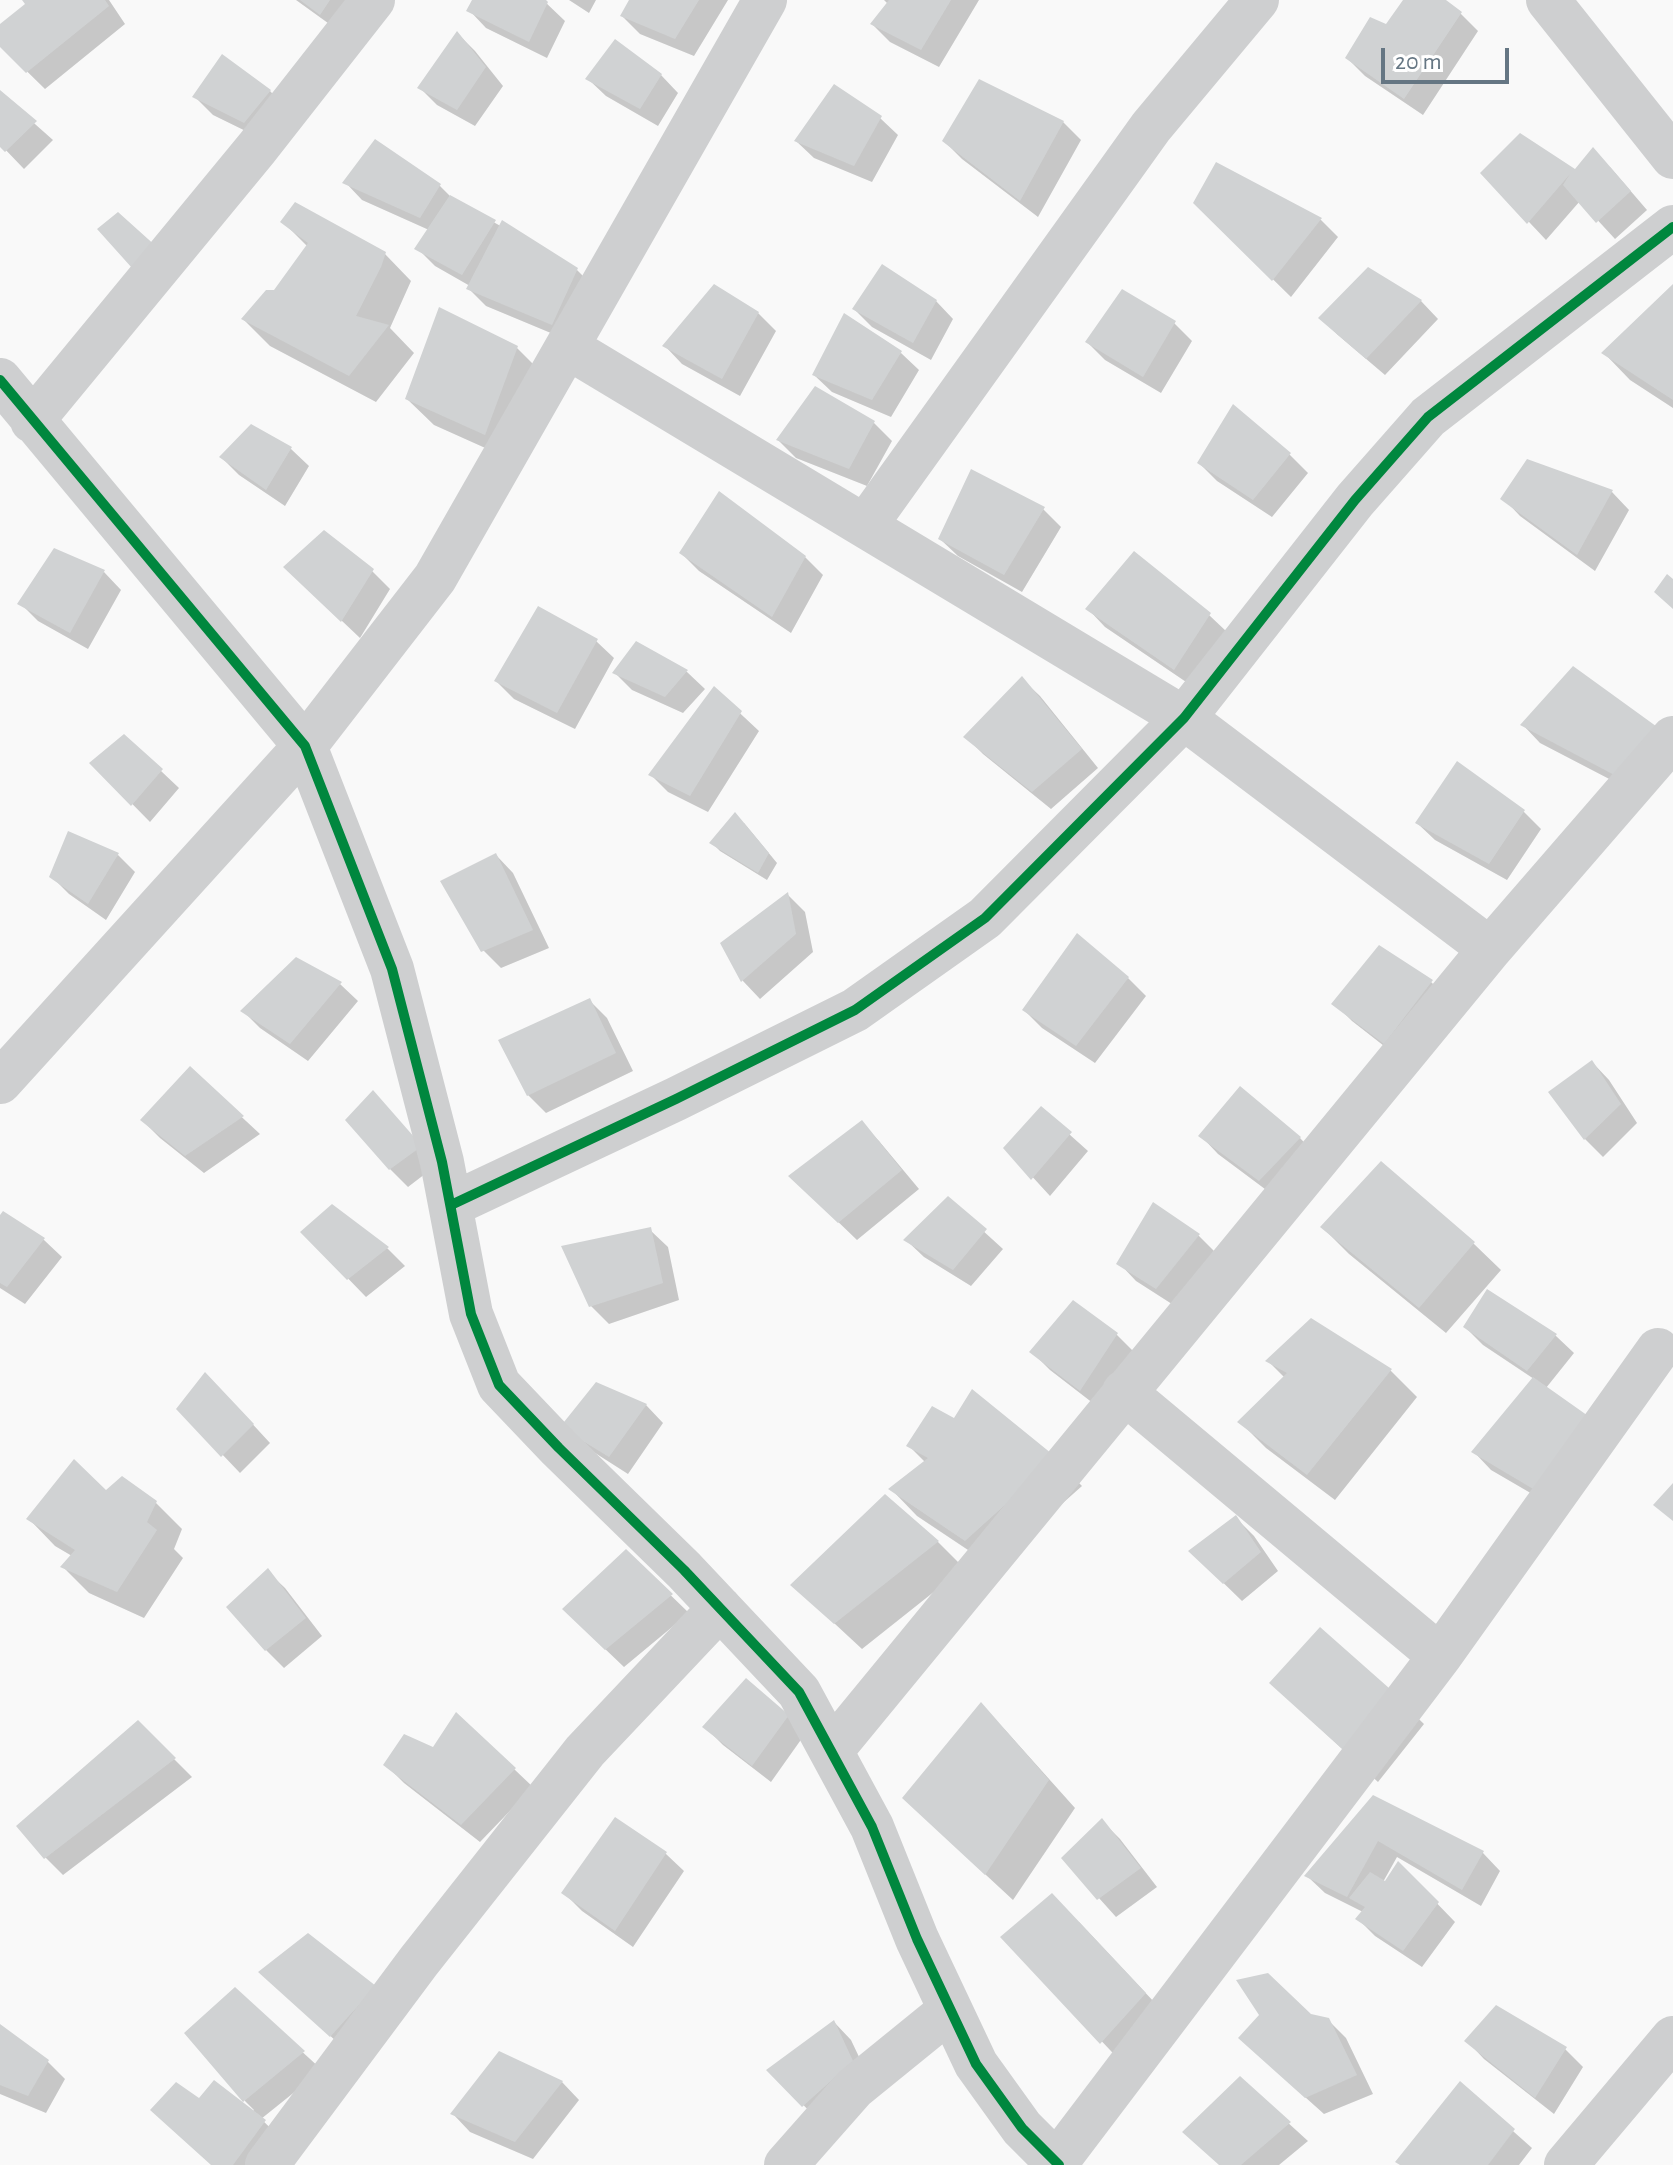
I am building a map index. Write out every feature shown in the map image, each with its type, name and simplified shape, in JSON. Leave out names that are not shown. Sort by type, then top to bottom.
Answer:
[{"type":"street","points":[[32,421],[257,148],[373,0]]},
{"type":"street","points":[[0,1082],[305,746],[435,578],[765,0]]},
{"type":"street","points":[[865,526],[1151,127],[1257,0]]},
{"type":"street","points":[[1548,0],[1673,157]]},
{"type":"street","points":[[451,1205],[855,1010],[985,918],[1184,718],[1355,500],[1428,417],[1673,227]]},
{"type":"street","points":[[567,347],[1184,718],[1490,949]]},
{"type":"street","points":[[0,380],[305,746],[392,969],[442,1162],[471,1314],[499,1385],[799,1692],[872,1827],[917,1939],[976,2064],[1022,2128],[1058,2164],[1440,1656],[1658,1350]]},
{"type":"street","points":[[831,1751],[1490,949],[1673,738]]},
{"type":"street","points":[[1124,1392],[1440,1656]]},
{"type":"street","points":[[267,2165],[419,1961],[585,1751],[720,1608]]},
{"type":"street","points":[[786,2165],[854,2088],[950,2010]]},
{"type":"street","points":[[1566,2165],[1673,2038]]},
{"type":"building","points":[[22,0],[105,0],[109,6],[26,73],[0,47],[0,24],[25,4]]},
{"type":"building","points":[[300,0],[330,0],[320,15]]},
{"type":"building","points":[[472,0],[548,2],[529,42],[466,11]]},
{"type":"building","points":[[629,0],[699,0],[675,39],[620,16]]},
{"type":"building","points":[[889,0],[951,0],[921,50],[870,24]]},
{"type":"building","points":[[1403,0],[1446,0],[1462,12],[1404,99],[1345,58],[1370,17],[1386,24]]},
{"type":"building","points":[[457,31],[486,67],[457,110],[417,88]]},
{"type":"building","points":[[615,39],[662,74],[640,109],[585,79]]},
{"type":"building","points":[[222,54],[271,90],[244,123],[192,97]]},
{"type":"building","points":[[979,79],[1064,121],[1020,201],[942,141]]},
{"type":"building","points":[[834,84],[882,116],[854,166],[794,141]]},
{"type":"building","points":[[0,90],[37,121],[5,152],[0,147]]},
{"type":"building","points":[[1520,133],[1575,169],[1593,147],[1631,191],[1596,223],[1563,185],[1570,174],[1527,224],[1480,173]]},
{"type":"building","points":[[375,139],[441,184],[420,218],[342,183]]},
{"type":"building","points":[[1216,162],[1322,218],[1272,281],[1193,203]]},
{"type":"building","points":[[450,195],[496,220],[462,275],[414,249]]},
{"type":"building","points":[[295,202],[386,252],[356,316],[389,325],[349,376],[241,319],[266,290],[274,290],[308,243],[280,222]]},
{"type":"building","points":[[118,212],[158,248],[132,268],[97,229]]},
{"type":"building","points":[[502,220],[578,268],[552,325],[466,289]]},
{"type":"building","points":[[882,264],[937,300],[913,343],[852,309]]},
{"type":"building","points":[[1368,267],[1422,300],[1366,359],[1318,318]]},
{"type":"building","points":[[714,284],[759,312],[722,379],[662,346]]},
{"type":"building","points":[[1673,284],[1673,400],[1601,353]]},
{"type":"building","points":[[1122,289],[1176,321],[1143,377],[1085,342]]},
{"type":"building","points":[[439,307],[518,346],[485,435],[405,399]]},
{"type":"building","points":[[844,313],[902,351],[872,400],[812,375]]},
{"type":"building","points":[[815,386],[875,421],[849,469],[776,440]]},
{"type":"building","points":[[1233,404],[1291,453],[1253,500],[1197,463]]},
{"type":"building","points":[[251,424],[292,447],[266,490],[219,457]]},
{"type":"building","points":[[1527,459],[1613,490],[1577,555],[1500,499]]},
{"type":"building","points":[[971,469],[1045,507],[1004,575],[938,539]]},
{"type":"building","points":[[719,491],[806,556],[772,617],[679,553]]},
{"type":"building","points":[[324,530],[374,569],[341,622],[283,567]]},
{"type":"building","points":[[54,548],[105,570],[70,633],[17,604]]},
{"type":"building","points":[[1134,551],[1211,613],[1174,670],[1085,609]]},
{"type":"building","points":[[1667,574],[1673,579],[1673,609],[1654,592]]},
{"type":"building","points":[[538,606],[598,639],[557,713],[494,681]]},
{"type":"building","points":[[636,641],[688,670],[665,697],[612,673]]},
{"type":"building","points":[[1573,666],[1660,729],[1622,779],[1520,725]]},
{"type":"building","points":[[1022,676],[1082,749],[1032,792],[963,737]]},
{"type":"building","points":[[714,686],[742,711],[690,796],[648,775]]},
{"type":"building","points":[[124,734],[163,769],[131,806],[89,763]]},
{"type":"building","points":[[1457,761],[1525,810],[1489,864],[1415,823]]},
{"type":"building","points":[[735,812],[769,853],[758,873],[709,843]]},
{"type":"building","points":[[68,831],[119,853],[88,904],[49,877]]},
{"type":"building","points":[[496,853],[533,930],[481,952],[440,881]]},
{"type":"building","points":[[788,892],[796,934],[741,982],[720,943]]},
{"type":"building","points":[[1077,933],[1129,977],[1076,1046],[1022,1010]]},
{"type":"building","points":[[1379,945],[1433,980],[1384,1044],[1331,1004]]},
{"type":"building","points":[[296,957],[342,982],[290,1044],[240,1011]]},
{"type":"building","points":[[590,998],[616,1053],[527,1096],[498,1040]]},
{"type":"building","points":[[1592,1060],[1621,1104],[1584,1140],[1548,1092]]},
{"type":"building","points":[[190,1066],[244,1116],[185,1156],[140,1120]]},
{"type":"building","points":[[1240,1086],[1301,1137],[1259,1181],[1198,1136]]},
{"type":"building","points":[[373,1090],[422,1146],[389,1170],[345,1120]]},
{"type":"building","points":[[1041,1106],[1072,1132],[1031,1180],[1003,1148]]},
{"type":"building","points":[[862,1120],[902,1170],[838,1223],[788,1176]]},
{"type":"building","points":[[1381,1161],[1475,1242],[1419,1308],[1320,1227]]},
{"type":"building","points":[[948,1196],[987,1229],[953,1270],[903,1240]]},
{"type":"building","points":[[1153,1202],[1200,1234],[1156,1289],[1116,1264]]},
{"type":"building","points":[[332,1204],[389,1247],[347,1280],[300,1232]]},
{"type":"building","points":[[3,1211],[45,1238],[7,1287],[0,1283],[0,1215]]},
{"type":"building","points":[[651,1227],[663,1283],[589,1307],[561,1246]]},
{"type":"building","points":[[1487,1289],[1557,1334],[1527,1371],[1463,1327]]},
{"type":"building","points":[[1073,1300],[1118,1333],[1080,1391],[1029,1352]]},
{"type":"building","points":[[1311,1318],[1392,1369],[1307,1475],[1237,1422],[1287,1373],[1265,1361]]},
{"type":"building","points":[[205,1372],[254,1424],[221,1457],[176,1409]]},
{"type":"building","points":[[1533,1377],[1591,1418],[1540,1493],[1471,1452]]},
{"type":"building","points":[[596,1382],[647,1404],[609,1457],[560,1427]]},
{"type":"building","points":[[972,1389],[1057,1458],[965,1541],[888,1489],[928,1458],[906,1446],[932,1406],[954,1418]]},
{"type":"building","points":[[74,1459],[106,1490],[122,1476],[157,1501],[147,1522],[157,1530],[117,1592],[60,1567],[75,1550],[26,1519]]},
{"type":"building","points":[[1673,1483],[1673,1521],[1653,1505]]},
{"type":"building","points":[[885,1494],[939,1541],[834,1624],[790,1585]]},
{"type":"building","points":[[1236,1515],[1261,1552],[1223,1584],[1188,1551]]},
{"type":"building","points":[[626,1549],[673,1594],[605,1650],[562,1609]]},
{"type":"building","points":[[268,1568],[306,1618],[265,1651],[226,1607]]},
{"type":"building","points":[[1320,1627],[1398,1696],[1351,1757],[1269,1683]]},
{"type":"building","points":[[746,1678],[789,1715],[752,1766],[702,1727]]},
{"type":"building","points":[[981,1702],[1049,1780],[985,1875],[902,1798]]},
{"type":"building","points":[[456,1712],[516,1768],[461,1825],[383,1765],[404,1734],[433,1747]]},
{"type":"building","points":[[138,1720],[176,1758],[44,1859],[16,1826]]},
{"type":"building","points":[[1373,1795],[1484,1851],[1462,1890],[1378,1841],[1347,1897],[1304,1876]]},
{"type":"building","points":[[615,1817],[667,1852],[615,1931],[561,1893]]},
{"type":"building","points":[[1102,1818],[1141,1868],[1097,1900],[1061,1858]]},
{"type":"building","points":[[1398,1861],[1439,1902],[1403,1951],[1355,1919],[1365,1907],[1349,1898],[1370,1872],[1385,1881]]},
{"type":"building","points":[[1052,1893],[1146,1993],[1100,2044],[1000,1937]]},
{"type":"building","points":[[308,1933],[376,1986],[330,2037],[258,1972]]},
{"type":"building","points":[[1268,1973],[1311,2014],[1329,2018],[1357,2075],[1305,2098],[1238,2038],[1259,2015],[1236,1980]]},
{"type":"building","points":[[235,1987],[305,2051],[243,2102],[184,2033]]},
{"type":"building","points":[[1496,2005],[1567,2047],[1535,2098],[1464,2041]]},
{"type":"building","points":[[834,2020],[853,2061],[802,2107],[766,2070]]},
{"type":"building","points":[[0,2024],[49,2060],[28,2096],[0,2085]]},
{"type":"building","points":[[499,2051],[563,2081],[515,2142],[450,2114]]},
{"type":"building","points":[[1240,2076],[1291,2122],[1241,2165],[1219,2165],[1182,2132]]},
{"type":"building","points":[[214,2080],[266,2120],[233,2165],[211,2165],[150,2110],[176,2082],[199,2098]]},
{"type":"building","points":[[1460,2081],[1515,2129],[1488,2165],[1400,2165],[1395,2162]]},
{"type":"cycle path","points":[[451,1205],[855,1010],[985,918],[1184,718],[1355,500],[1428,417],[1673,227]]},
{"type":"cycle path","points":[[0,380],[305,746],[392,969],[442,1162],[471,1314],[499,1385],[684,1570],[799,1692],[872,1827],[917,1939],[976,2064],[1022,2128],[1059,2165]]}]
